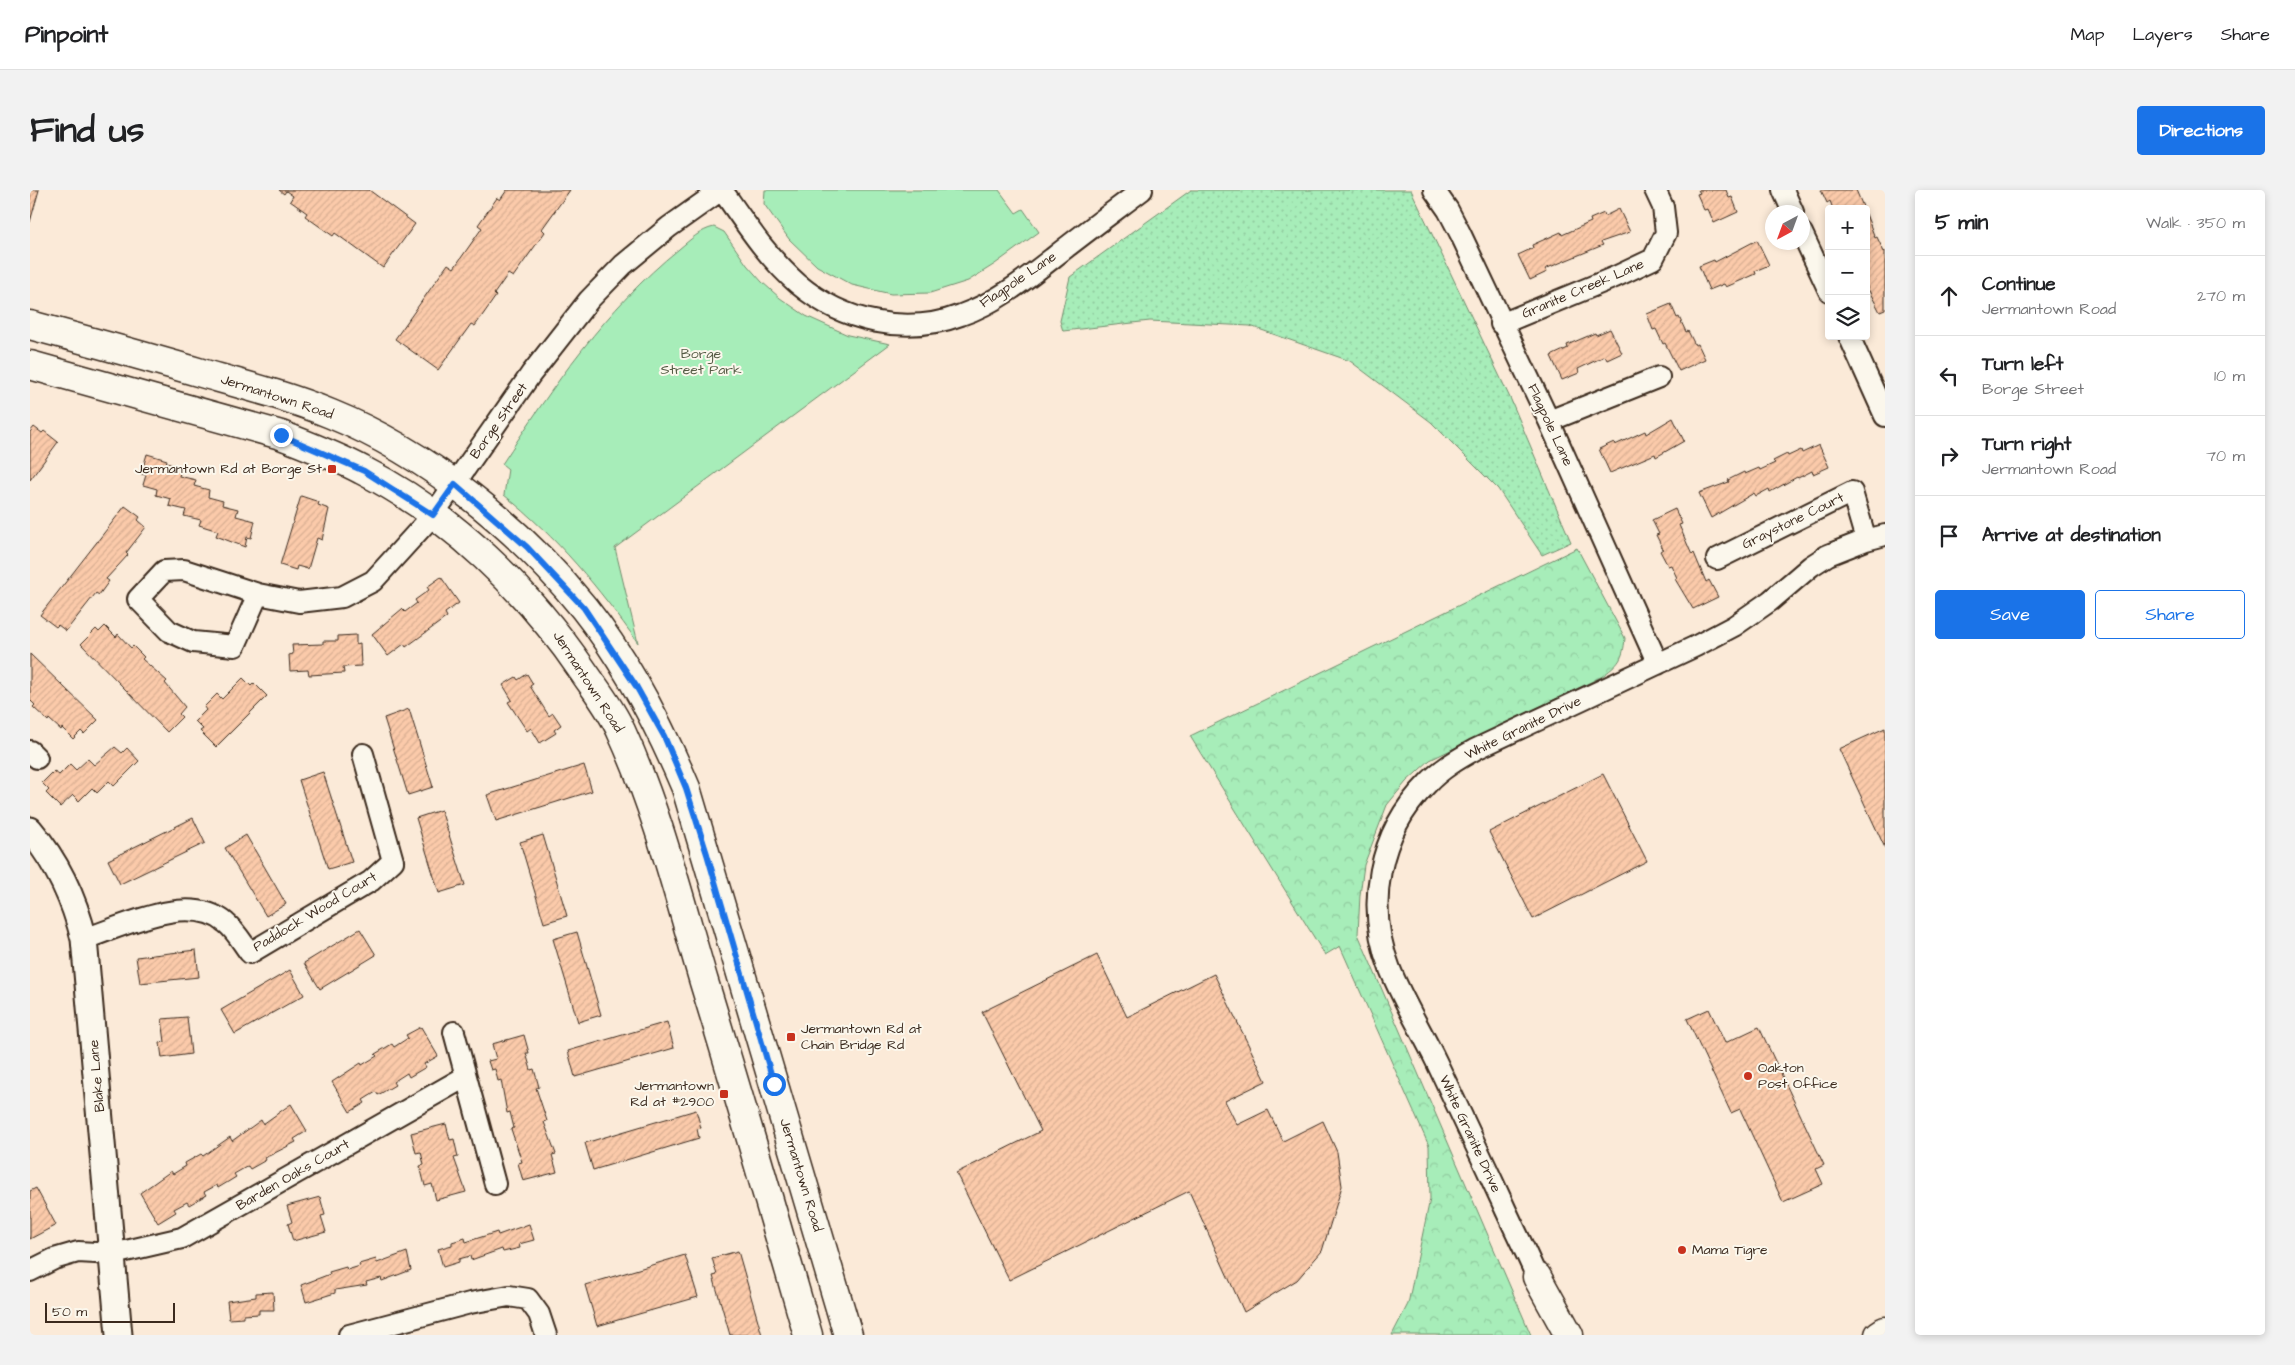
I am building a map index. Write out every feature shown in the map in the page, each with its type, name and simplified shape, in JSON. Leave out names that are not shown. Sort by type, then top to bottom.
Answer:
[{"type":"main road","name":"Jermantown Road","points":[[30,325],[261,390],[316,408],[378,436],[455,484],[527,547],[584,608],[631,678],[664,736],[686,788],[848,1335]]},
{"type":"main road","name":"Jermantown Road","points":[[30,365],[281,435],[364,471],[433,515],[466,540],[530,602],[557,634],[620,728],[650,799],[808,1335]]},
{"type":"main road","points":[[1537,1277],[1570,1335]]},
{"type":"main road","points":[[1879,1335],[1885,1331]]},
{"type":"street","name":"Flagpole Lane","points":[[721,190],[762,247],[797,283],[816,298],[840,311],[866,320],[906,325],[944,321],[962,315],[993,300],[1038,269],[1142,190]]},
{"type":"street","name":"Borge Street","points":[[258,594],[235,646],[193,642],[169,630],[138,599],[164,571],[184,570],[258,594],[299,602],[342,597],[373,581],[433,515],[531,374],[590,300],[623,264],[669,227],[721,190]]},
{"type":"street","name":"Flagpole Lane","points":[[1434,190],[1448,210],[1460,233],[1501,324],[1549,421],[1658,664]]},
{"type":"street","name":"Granite Creek Lane","points":[[1501,324],[1614,277],[1652,259],[1666,233],[1663,206],[1655,190]]},
{"type":"street","points":[[1783,190],[1790,205]]},
{"type":"street","points":[[1810,250],[1825,282]]},
{"type":"street","points":[[1851,340],[1885,416]]},
{"type":"street","points":[[1549,421],[1659,377]]},
{"type":"street","name":"Graystone Court","points":[[1717,558],[1852,492],[1876,537]]},
{"type":"street","name":"White Granite Drive","points":[[1553,1335],[1537,1277],[1390,969],[1378,923],[1377,888],[1390,839],[1406,810],[1427,783],[1440,772],[1476,749],[1658,664],[1734,626],[1770,601],[1811,566],[1843,548],[1876,537]]},
{"type":"street","name":"Paddock Wood Court","points":[[84,939],[174,909],[202,910],[226,923],[250,953],[371,881],[393,861],[363,754]]},
{"type":"street","name":"Blake Lane","points":[[30,830],[42,844],[63,878],[78,913],[84,939],[119,1335]]},
{"type":"street","points":[[454,1032],[495,1184]]},
{"type":"street","name":"Barden Oaks Court","points":[[30,1271],[54,1259],[78,1252],[113,1254],[182,1238],[465,1077]]},
{"type":"street","points":[[350,1335],[372,1332],[470,1303],[509,1296],[528,1299],[539,1314],[546,1335]]},
{"type":"green space","points":[[765,190],[999,190],[1016,213],[1023,209],[1039,232],[968,281],[930,293],[891,294],[852,285],[817,266],[789,239],[764,204]]},
{"type":"green space","points":[[1191,190],[1411,190],[1511,400],[1571,542],[1542,555],[1498,489],[1431,422],[1350,361],[1250,326],[1150,321],[1063,331],[1060,321],[1070,277]]},
{"type":"green space","name":"Borge Street Park","points":[[714,227],[724,232],[747,265],[762,282],[780,298],[806,316],[848,335],[890,344],[615,548],[638,643],[576,564],[542,528],[504,495],[508,469],[502,464],[561,377],[604,322],[653,272],[679,249],[704,230]]},
{"type":"green space","points":[[1577,548],[1625,638],[1623,652],[1619,661],[1601,677],[1430,760],[1406,782],[1387,805],[1364,865],[1360,895],[1358,934],[1531,1335],[1392,1335],[1408,1304],[1430,1199],[1429,1146],[1340,946],[1325,955],[1190,736]]},
{"type":"building","points":[[30,190],[39,190],[30,222]]},
{"type":"building","points":[[279,190],[369,190],[415,224],[383,268],[335,233],[333,236],[305,216],[307,213],[290,201],[293,196],[286,191],[284,194]]},
{"type":"building","points":[[507,190],[570,190],[542,229],[545,232],[513,277],[508,274],[494,294],[496,296],[475,326],[471,324],[438,370],[395,339],[448,264],[454,268],[482,228],[478,225],[497,198],[500,200]]},
{"type":"building","points":[[1698,190],[1726,190],[1729,198],[1732,197],[1738,212],[1714,223],[1708,209],[1704,210],[1697,194],[1700,193]]},
{"type":"building","points":[[1821,190],[1856,190],[1862,205],[1832,205],[1830,201],[1827,203]]},
{"type":"building","points":[[1619,209],[1630,232],[1601,242],[1603,245],[1545,269],[1547,272],[1530,280],[1518,255],[1533,248],[1532,245],[1561,232],[1562,235],[1591,222],[1590,219],[1604,213],[1605,216]]},
{"type":"building","points":[[1870,225],[1875,238],[1877,237],[1885,251],[1885,310],[1880,312],[1870,293]]},
{"type":"building","points":[[1757,240],[1769,265],[1755,271],[1756,274],[1726,287],[1724,284],[1709,290],[1699,266],[1714,260],[1715,262]]},
{"type":"building","points":[[1671,304],[1677,318],[1679,317],[1695,345],[1698,344],[1705,359],[1679,371],[1665,343],[1663,344],[1656,329],[1653,330],[1647,314]]},
{"type":"building","points":[[1610,329],[1622,353],[1607,360],[1605,356],[1578,369],[1579,373],[1562,380],[1551,356],[1568,348],[1567,345]]},
{"type":"building","points":[[1673,418],[1684,441],[1656,457],[1655,454],[1610,473],[1599,449],[1614,442],[1615,445],[1645,431],[1646,434]]},
{"type":"building","points":[[34,427],[42,433],[44,431],[58,442],[30,480],[30,432]]},
{"type":"building","points":[[1819,445],[1829,467],[1813,474],[1812,471],[1797,477],[1770,492],[1769,489],[1756,496],[1754,493],[1711,518],[1699,493],[1729,482],[1728,480],[1744,472],[1745,474],[1759,468],[1760,470],[1775,463],[1773,461],[1787,454],[1788,456],[1801,450],[1802,453]]},
{"type":"building","points":[[147,454],[167,460],[166,463],[182,467],[179,476],[196,480],[194,486],[209,490],[208,497],[223,501],[222,505],[238,509],[236,516],[255,521],[251,538],[247,537],[245,547],[216,536],[218,531],[199,525],[201,520],[184,516],[186,510],[169,506],[171,499],[156,495],[157,489],[143,485],[146,475],[141,474]]},
{"type":"building","points":[[301,496],[319,502],[318,505],[329,509],[322,540],[317,538],[308,569],[297,566],[296,570],[280,565]]},
{"type":"building","points":[[125,506],[140,517],[138,520],[146,527],[126,553],[128,555],[106,579],[109,581],[99,595],[96,593],[66,631],[58,625],[56,627],[40,615]]},
{"type":"building","points":[[1675,509],[1682,524],[1679,525],[1692,555],[1694,553],[1706,582],[1709,580],[1718,597],[1693,609],[1675,579],[1677,578],[1671,565],[1668,566],[1660,551],[1663,549],[1656,535],[1659,534],[1652,520]]},
{"type":"building","points":[[441,577],[459,603],[445,613],[447,617],[406,647],[404,644],[388,656],[372,634],[402,609],[405,612],[417,603],[415,600],[429,590],[427,587]]},
{"type":"building","points":[[105,626],[116,637],[118,634],[131,648],[133,646],[144,657],[142,659],[167,681],[165,683],[185,707],[179,714],[182,717],[167,732],[81,644],[96,629],[99,632]]},
{"type":"building","points":[[356,635],[356,645],[360,644],[361,666],[343,667],[344,673],[309,675],[308,670],[290,671],[289,655],[293,654],[292,645],[323,644],[323,641],[338,641],[338,636]]},
{"type":"building","points":[[30,654],[98,720],[84,734],[81,731],[73,739],[62,728],[61,730],[49,719],[48,721],[33,707],[35,705],[30,700]]},
{"type":"building","points":[[527,674],[533,684],[530,686],[549,716],[553,713],[561,725],[554,730],[556,733],[540,743],[531,728],[527,731],[508,702],[512,700],[503,685],[516,677],[518,680]]},
{"type":"building","points":[[243,678],[251,686],[254,683],[267,696],[216,747],[200,731],[203,729],[195,721],[206,710],[204,707],[217,694],[222,699]]},
{"type":"building","points":[[409,709],[433,787],[408,795],[384,718]]},
{"type":"building","points":[[1885,728],[1885,848],[1839,749]]},
{"type":"building","points":[[115,747],[122,753],[127,748],[139,761],[114,786],[109,781],[97,793],[92,788],[79,801],[73,795],[60,807],[46,793],[49,790],[42,783],[54,771],[59,775],[70,764],[76,770],[88,759],[94,765]]},
{"type":"building","points":[[584,765],[592,791],[496,821],[487,795]]},
{"type":"building","points":[[323,772],[352,862],[328,869],[299,780]]},
{"type":"building","points":[[1603,774],[1647,861],[1533,919],[1489,832]]},
{"type":"building","points":[[441,810],[465,885],[439,893],[416,818]]},
{"type":"building","points":[[193,818],[205,843],[120,884],[108,860]]},
{"type":"building","points":[[246,835],[286,904],[266,916],[225,848]]},
{"type":"building","points":[[543,835],[567,916],[544,923],[520,842]]},
{"type":"building","points":[[360,929],[376,955],[320,989],[304,963]]},
{"type":"building","points":[[577,932],[601,1015],[578,1022],[553,939]]},
{"type":"building","points":[[196,950],[199,977],[140,983],[136,957]]},
{"type":"building","points":[[1097,955],[1127,1017],[1214,974],[1266,1081],[1225,1101],[1237,1125],[1268,1110],[1283,1141],[1323,1121],[1337,1152],[1342,1186],[1322,1251],[1297,1280],[1244,1312],[1189,1191],[1009,1280],[956,1173],[1041,1131],[982,1012]]},
{"type":"building","points":[[290,970],[304,995],[235,1034],[221,1010]]},
{"type":"building","name":"Oakton Post Office","points":[[1709,1009],[1725,1043],[1759,1027],[1824,1165],[1816,1169],[1823,1184],[1783,1202],[1740,1109],[1731,1113],[1687,1019]]},
{"type":"building","points":[[187,1017],[191,1054],[162,1058],[160,1043],[165,1042],[162,1019]]},
{"type":"building","points":[[667,1022],[674,1048],[575,1077],[568,1051]]},
{"type":"building","points":[[421,1027],[438,1056],[424,1064],[426,1067],[409,1077],[407,1073],[393,1082],[395,1085],[378,1095],[376,1092],[363,1100],[365,1103],[350,1112],[332,1082],[361,1063],[362,1065],[377,1056],[375,1054],[392,1044],[394,1047],[408,1038],[406,1035]]},
{"type":"building","points":[[524,1035],[529,1053],[526,1053],[531,1070],[534,1069],[539,1087],[536,1088],[547,1121],[544,1122],[556,1154],[552,1155],[557,1172],[523,1181],[518,1163],[522,1162],[511,1129],[514,1128],[510,1112],[507,1113],[501,1080],[498,1081],[495,1069],[491,1070],[488,1061],[496,1059],[492,1044]]},
{"type":"building","points":[[291,1104],[307,1131],[294,1139],[296,1142],[265,1158],[266,1160],[250,1169],[248,1166],[234,1174],[236,1177],[218,1188],[217,1185],[204,1192],[206,1195],[189,1205],[187,1202],[174,1209],[176,1212],[158,1223],[140,1193],[171,1171],[173,1174],[186,1166],[185,1163],[201,1154],[203,1156],[230,1137],[232,1141],[261,1120],[263,1124]]},
{"type":"building","points":[[696,1110],[701,1128],[697,1129],[699,1138],[593,1170],[585,1143]]},
{"type":"building","points":[[446,1124],[450,1140],[454,1139],[458,1157],[454,1158],[466,1192],[436,1200],[432,1184],[425,1186],[420,1166],[424,1165],[421,1152],[416,1153],[411,1133]]},
{"type":"building","points":[[36,1188],[56,1225],[30,1239],[30,1191]]},
{"type":"building","points":[[320,1197],[325,1215],[321,1216],[326,1232],[293,1241],[288,1224],[292,1222],[287,1206]]},
{"type":"building","points":[[529,1224],[534,1240],[519,1244],[520,1248],[503,1252],[502,1249],[471,1260],[470,1256],[443,1267],[438,1249],[452,1245],[452,1242],[465,1238],[466,1242],[497,1232],[498,1235]]},
{"type":"building","points":[[738,1251],[762,1335],[730,1335],[713,1276],[717,1275],[712,1258]]},
{"type":"building","points":[[407,1252],[411,1270],[382,1281],[381,1278],[366,1282],[367,1285],[335,1290],[335,1293],[306,1302],[301,1285],[330,1274],[329,1272],[346,1267],[347,1270],[376,1259],[377,1263]]},
{"type":"building","points":[[685,1255],[698,1297],[597,1326],[585,1285]]},
{"type":"building","points":[[273,1292],[274,1310],[259,1310],[259,1314],[243,1315],[243,1318],[229,1319],[227,1301],[256,1297],[256,1293]]},
{"type":"place","name":"Jermantown Rd at Borge St","points":[[332,469]]},
{"type":"place","name":"Jermantown Rd at Chain Bridge Rd","points":[[791,1037]]},
{"type":"place","name":"Oakton Post Office","points":[[1748,1076]]},
{"type":"place","name":"Jermantown Rd at #2900","points":[[724,1094]]},
{"type":"place","name":"Mama Tigre","points":[[1682,1250]]},
{"type":"route","points":[[281,435],[320,450],[364,471],[433,515],[455,484],[527,547],[584,608],[612,647],[636,686],[664,736],[686,788],[774,1084]]}]
